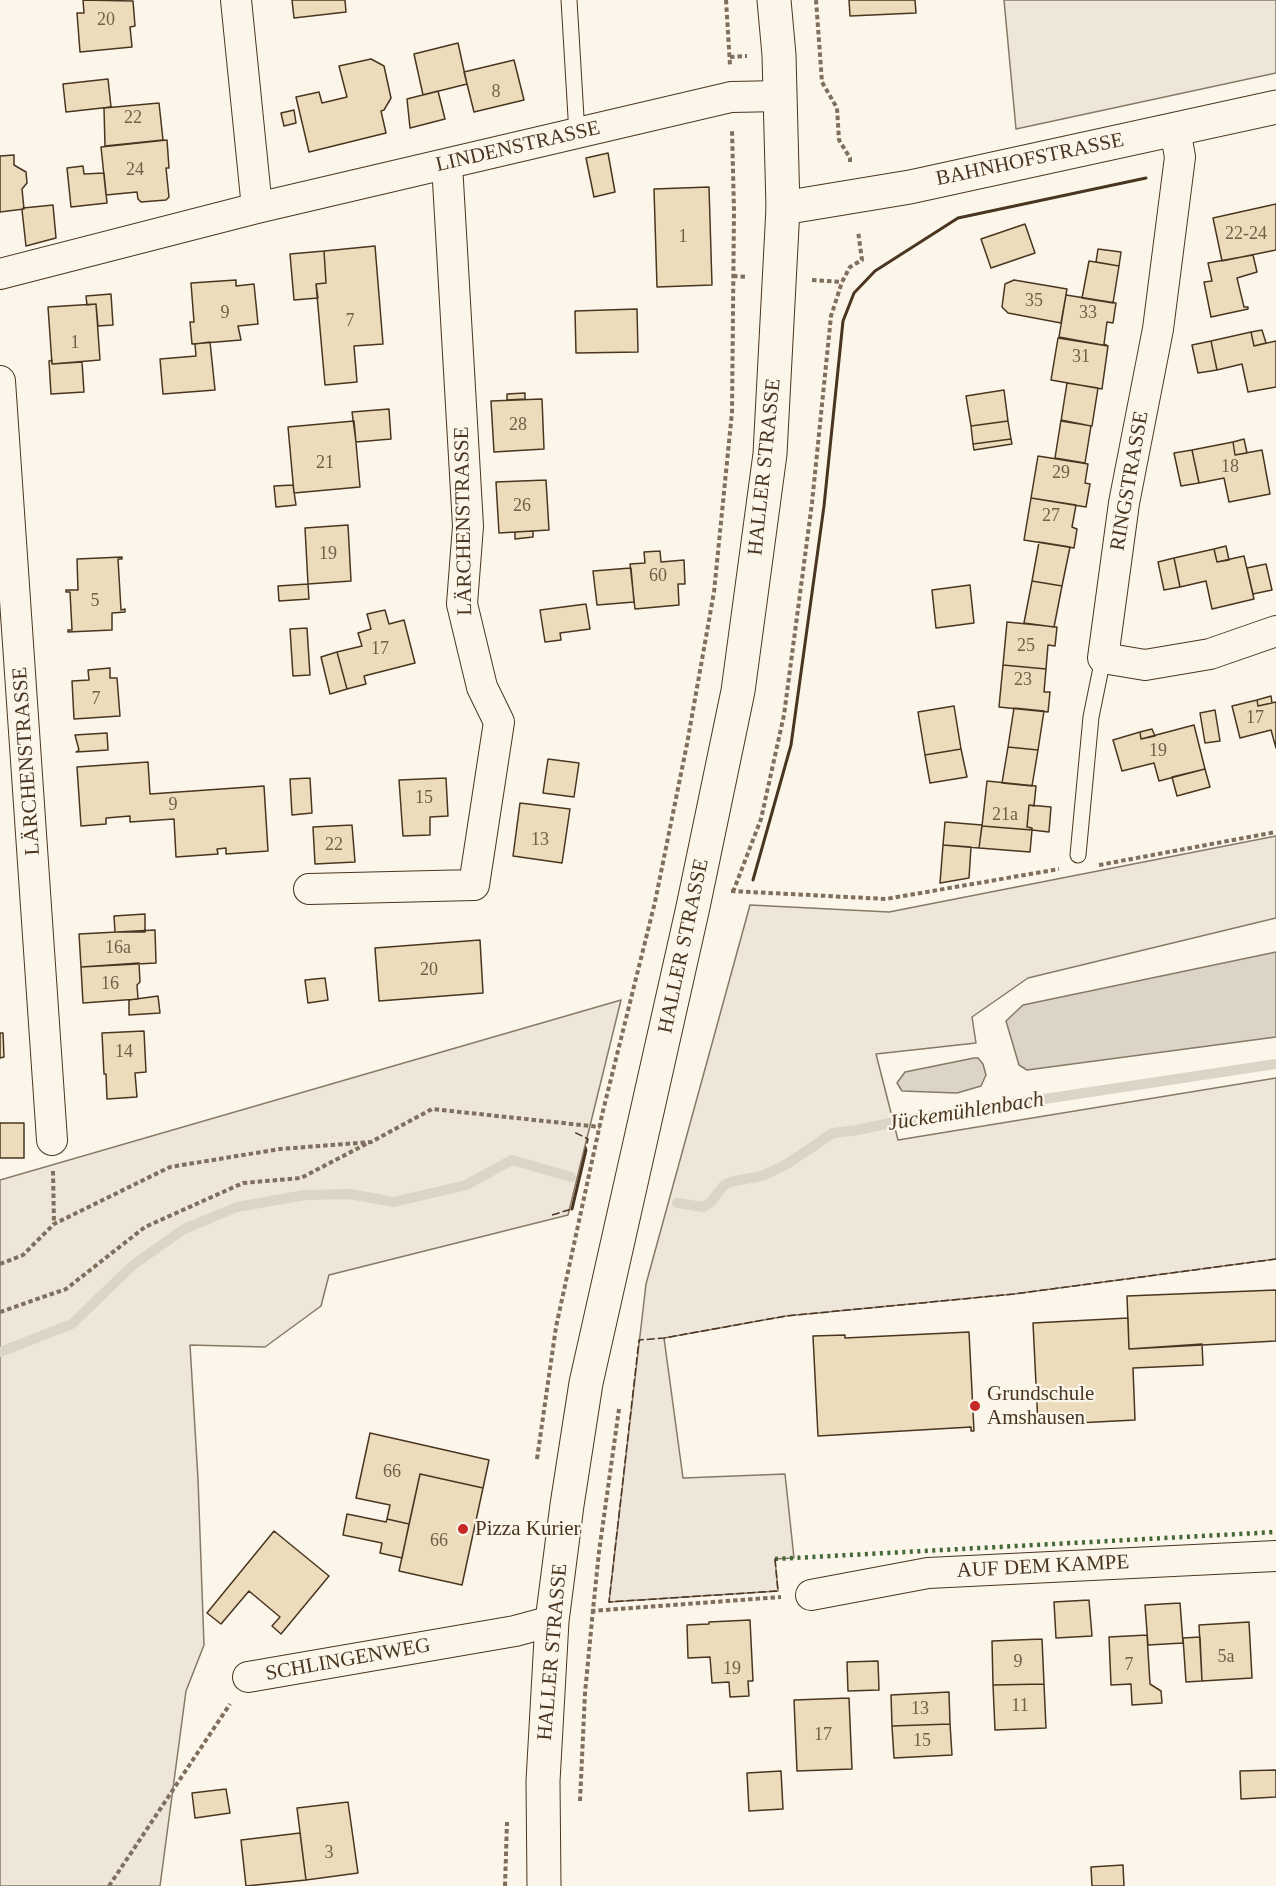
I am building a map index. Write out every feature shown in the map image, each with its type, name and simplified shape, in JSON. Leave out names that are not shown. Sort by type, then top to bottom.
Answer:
[{"type":"main road","name":"HALLER STRASSE","points":[[544,1886],[543,1781],[552,1621],[586,1383],[698,884],[738,691],[769,465],[783,208],[780,96],[774,0]]},
{"type":"main road","name":"BAHNHOFSTRASSE","points":[[783,208],[910,187],[1276,107]]},
{"type":"street","points":[[236,0],[257,208]]},
{"type":"street","name":"LINDENSTRASSE","points":[[0,274],[257,208],[731,97],[780,96]]},
{"type":"street","name":"RINGSTRASSE","points":[[1103,658],[1124,503],[1158,329],[1180,157],[1175,129]]},
{"type":"street","name":"LÄRCHENSTRASSE","points":[[309,889],[474,885],[499,722],[482,687],[462,604],[468,526],[447,164]]},
{"type":"street","name":"LÄRCHENSTRASSE","points":[[0,381],[52,1140]]},
{"type":"street","points":[[1103,658],[1145,665],[1210,654],[1276,631]]},
{"type":"street","name":"AUF DEM KAMPE","points":[[811,1595],[928,1573],[1276,1556]]},
{"type":"street","name":"SCHLINGENWEG","points":[[249,1677],[515,1631],[552,1621]]},
{"type":"lane","points":[[569,0],[577,134]]},
{"type":"lane","points":[[1078,861],[1091,717],[1103,658]]},
{"type":"path","points":[[726,0],[730,57]]},
{"type":"path","points":[[816,0],[822,82],[837,108],[839,140],[850,158]]},
{"type":"path","points":[[0,1312],[66,1289],[145,1227],[243,1183],[301,1178],[432,1109],[600,1127],[655,902],[687,744],[714,592],[732,412],[734,212],[731,97]]},
{"type":"path","points":[[730,903],[761,819],[784,715],[812,503],[831,316],[842,282],[850,267],[862,260]]},
{"type":"path","points":[[698,884],[733,892],[886,899],[1078,861],[1089,867],[1276,832]]},
{"type":"path","points":[[52,1140],[54,1224]]},
{"type":"path","points":[[0,1264],[23,1255],[54,1224],[170,1167],[280,1149],[371,1142]]},
{"type":"path","points":[[580,1805],[585,1693],[593,1610],[620,1401]]},
{"type":"path","points":[[593,1610],[811,1595]]},
{"type":"path","name":"SCHLINGENWEG","points":[[109,1886],[249,1677]]},
{"type":"shaded area","points":[[1004,0],[1276,0],[1276,73],[1016,129]]},
{"type":"shaded area","points":[[1276,836],[1276,918],[1028,978],[972,1017],[976,1043],[876,1054],[898,1140],[1276,1078],[1276,1259],[1014,1294],[786,1316],[664,1338],[683,1478],[785,1474],[794,1558],[775,1559],[778,1591],[609,1602],[646,1284],[750,905],[889,912]]},
{"type":"shaded area","points":[[1276,952],[1276,1037],[1027,1070],[1019,1065],[1006,1021],[1023,1005]]},
{"type":"shaded area","points":[[621,1000],[568,1215],[329,1275],[321,1306],[265,1347],[190,1345],[204,1645],[186,1691],[160,1886],[0,1886],[0,1180]]},
{"type":"shaded area","points":[[978,1058],[983,1064],[986,1075],[981,1086],[957,1093],[902,1091],[897,1083],[905,1072]]},
{"type":"building","points":[[83,0],[133,1],[135,26],[130,27],[132,47],[80,52],[77,13],[84,13]]},
{"type":"building","points":[[292,0],[345,0],[346,12],[294,18]]},
{"type":"building","points":[[849,0],[915,0],[916,13],[850,16]]},
{"type":"building","points":[[458,43],[467,84],[423,95],[414,54]]},
{"type":"building","points":[[371,59],[384,66],[391,98],[381,111],[386,133],[309,152],[296,97],[319,92],[322,103],[347,97],[339,66]]},
{"type":"building","points":[[514,60],[524,100],[474,112],[464,72]]},
{"type":"building","points":[[108,79],[111,107],[66,112],[63,84]]},
{"type":"building","points":[[438,91],[445,119],[410,128],[407,99]]},
{"type":"building","points":[[159,103],[163,140],[105,146],[104,108]]},
{"type":"building","points":[[294,110],[296,123],[284,126],[281,113]]},
{"type":"building","points":[[167,140],[169,168],[166,168],[169,197],[166,200],[141,202],[137,192],[106,195],[101,147]]},
{"type":"building","points":[[608,153],[615,192],[594,197],[586,158]]},
{"type":"building","points":[[14,155],[14,165],[26,172],[27,183],[22,189],[24,209],[0,212],[0,156]]},
{"type":"building","points":[[83,166],[84,174],[104,173],[107,203],[71,207],[67,168]]},
{"type":"building","points":[[709,187],[712,285],[657,287],[654,189]]},
{"type":"building","points":[[1276,204],[1276,250],[1222,261],[1213,218]]},
{"type":"building","points":[[53,205],[56,238],[26,246],[23,208]]},
{"type":"building","points":[[1025,224],[1035,253],[991,268],[981,239]]},
{"type":"building","points":[[375,246],[383,344],[354,346],[357,382],[325,385],[316,284],[326,283],[324,251]]},
{"type":"building","points":[[1098,249],[1121,252],[1119,266],[1096,262]]},
{"type":"building","points":[[324,251],[326,283],[316,284],[318,298],[294,300],[290,254]]},
{"type":"building","points":[[1253,255],[1257,272],[1237,278],[1244,307],[1248,309],[1211,317],[1204,282],[1212,281],[1208,263]]},
{"type":"building","points":[[1089,261],[1119,266],[1113,303],[1082,298]]},
{"type":"building","points":[[236,280],[236,286],[254,284],[258,324],[238,326],[241,340],[192,344],[190,322],[194,322],[191,283]]},
{"type":"building","points":[[1014,280],[1067,289],[1061,323],[1008,313],[1002,307],[1005,284]]},
{"type":"building","points":[[111,294],[113,325],[98,326],[96,304],[87,305],[86,296]]},
{"type":"building","points":[[1066,295],[1116,303],[1113,323],[1107,322],[1104,344],[1108,346],[1059,337]]},
{"type":"building","points":[[96,304],[100,360],[52,364],[48,307]]},
{"type":"building","points":[[637,309],[638,352],[576,353],[575,311]]},
{"type":"building","points":[[1262,330],[1266,343],[1254,346],[1251,332]]},
{"type":"building","points":[[1251,332],[1254,346],[1276,341],[1276,387],[1248,392],[1242,364],[1217,370],[1211,341]]},
{"type":"building","points":[[1058,338],[1108,346],[1102,389],[1051,380]]},
{"type":"building","points":[[1211,341],[1217,370],[1198,373],[1192,345]]},
{"type":"building","points":[[210,342],[215,390],[163,394],[160,359],[196,356],[195,344]]},
{"type":"building","points":[[52,360],[52,364],[82,362],[84,392],[51,394],[49,361]]},
{"type":"building","points":[[1067,383],[1098,388],[1092,426],[1061,421]]},
{"type":"building","points":[[1004,390],[1008,421],[971,426],[966,396]]},
{"type":"building","points":[[525,393],[525,399],[507,400],[507,394]]},
{"type":"building","points":[[542,399],[544,449],[494,452],[491,401]]},
{"type":"building","points":[[389,409],[391,439],[356,442],[352,412]]},
{"type":"building","points":[[1061,420],[1091,426],[1085,463],[1055,458]]},
{"type":"building","points":[[354,421],[360,487],[294,493],[288,427]]},
{"type":"building","points":[[1008,421],[1011,439],[973,444],[971,426]]},
{"type":"building","points":[[1011,439],[1012,444],[974,450],[973,444]]},
{"type":"building","points":[[1244,439],[1247,453],[1235,455],[1233,442]]},
{"type":"building","points":[[1233,442],[1235,455],[1262,450],[1270,494],[1229,502],[1224,478],[1199,483],[1192,450]]},
{"type":"building","points":[[1192,450],[1199,483],[1181,486],[1174,453]]},
{"type":"building","points":[[1038,456],[1088,464],[1085,483],[1090,484],[1086,507],[1031,498]]},
{"type":"building","points":[[546,480],[549,530],[499,533],[496,482]]},
{"type":"building","points":[[293,485],[296,505],[276,507],[274,486]]},
{"type":"building","points":[[1031,498],[1076,505],[1072,527],[1077,529],[1074,548],[1024,540]]},
{"type":"building","points":[[348,525],[351,581],[308,584],[305,528]]},
{"type":"building","points":[[533,531],[533,537],[515,539],[515,532]]},
{"type":"building","points":[[1039,542],[1070,547],[1062,586],[1032,581]]},
{"type":"building","points":[[1226,546],[1229,560],[1217,562],[1214,549]]},
{"type":"building","points":[[1214,549],[1217,562],[1244,556],[1254,599],[1212,609],[1206,581],[1180,587],[1174,558]]},
{"type":"building","points":[[660,551],[661,562],[684,560],[685,584],[678,584],[679,605],[635,609],[630,564],[645,563],[644,552]]},
{"type":"building","points":[[122,557],[118,559],[121,610],[125,609],[125,612],[112,613],[112,630],[68,632],[72,630],[70,592],[66,590],[78,590],[77,559]]},
{"type":"building","points":[[1174,558],[1180,587],[1164,590],[1158,562]]},
{"type":"building","points":[[1266,564],[1272,590],[1253,594],[1247,568]]},
{"type":"building","points":[[631,568],[634,602],[597,605],[593,571]]},
{"type":"building","points":[[1032,581],[1062,586],[1054,627],[1024,623]]},
{"type":"building","points":[[308,584],[309,599],[279,601],[278,586]]},
{"type":"building","points":[[970,585],[974,623],[936,628],[932,590]]},
{"type":"building","points":[[586,604],[590,629],[560,633],[561,640],[545,642],[540,610]]},
{"type":"building","points":[[385,610],[389,624],[404,620],[415,663],[364,676],[366,684],[347,689],[337,652],[362,646],[358,633],[371,629],[367,614]]},
{"type":"building","points":[[1007,622],[1057,627],[1055,646],[1048,645],[1046,669],[1003,665]]},
{"type":"building","points":[[307,628],[310,675],[293,676],[290,629]]},
{"type":"building","points":[[337,652],[347,689],[330,694],[321,657]]},
{"type":"building","points":[[1003,665],[1046,669],[1044,692],[1050,692],[1048,712],[999,707]]},
{"type":"building","points":[[110,668],[110,678],[117,678],[120,716],[74,719],[72,681],[89,680],[88,670]]},
{"type":"building","points":[[1271,696],[1272,703],[1258,706],[1257,700]]},
{"type":"building","points":[[1257,700],[1258,706],[1276,702],[1276,748],[1271,730],[1240,738],[1232,706]]},
{"type":"building","points":[[954,706],[961,749],[925,755],[918,712]]},
{"type":"building","points":[[1014,708],[1044,711],[1038,750],[1008,747]]},
{"type":"building","points":[[1215,710],[1220,741],[1205,743],[1200,713]]},
{"type":"building","points":[[1194,725],[1205,769],[1159,781],[1154,763],[1122,771],[1113,740],[1140,732],[1141,739]]},
{"type":"building","points":[[1152,729],[1155,736],[1141,739],[1140,732]]},
{"type":"building","points":[[107,733],[108,750],[76,752],[79,750],[75,735]]},
{"type":"building","points":[[1008,747],[1038,750],[1032,786],[1002,783]]},
{"type":"building","points":[[961,749],[967,777],[930,783],[925,755]]},
{"type":"building","points":[[548,759],[579,763],[574,797],[543,793]]},
{"type":"building","points":[[148,762],[150,794],[264,786],[268,851],[226,854],[226,848],[217,849],[218,854],[176,857],[174,819],[130,822],[130,816],[106,818],[106,824],[81,826],[77,767]]},
{"type":"building","points":[[1205,769],[1210,787],[1177,796],[1172,777]]},
{"type":"building","points":[[310,778],[312,813],[292,815],[290,779]]},
{"type":"building","points":[[446,778],[448,816],[430,817],[430,835],[403,836],[399,780]]},
{"type":"building","points":[[987,781],[1036,786],[1034,806],[1029,805],[1027,827],[1032,830],[982,826]]},
{"type":"building","points":[[520,803],[570,809],[562,863],[513,856]]},
{"type":"building","points":[[1029,805],[1051,807],[1049,832],[1032,830],[1027,827]]},
{"type":"building","points":[[945,822],[982,825],[979,848],[943,845]]},
{"type":"building","points":[[352,825],[355,862],[315,864],[313,827]]},
{"type":"building","points":[[982,826],[1032,830],[1030,852],[979,848]]},
{"type":"building","points":[[943,845],[971,847],[969,878],[940,883]]},
{"type":"building","points":[[145,914],[145,932],[115,932],[114,916]]},
{"type":"building","points":[[155,930],[156,963],[81,967],[79,934]]},
{"type":"building","points":[[480,940],[483,993],[379,1001],[375,948]]},
{"type":"building","points":[[139,963],[138,999],[83,1003],[81,967]]},
{"type":"building","points":[[325,978],[328,1000],[308,1003],[305,980]]},
{"type":"building","points":[[158,996],[160,1013],[129,1015],[129,1000]]},
{"type":"building","points":[[144,1031],[146,1072],[135,1073],[137,1097],[107,1099],[102,1033]]},
{"type":"building","points":[[0,1033],[3,1033],[4,1057],[0,1058]]},
{"type":"building","points":[[0,1123],[24,1123],[24,1158],[0,1158]]},
{"type":"building","points":[[1276,1290],[1276,1341],[1129,1349],[1127,1296]]},
{"type":"building","points":[[1128,1318],[1129,1349],[1202,1344],[1203,1365],[1133,1368],[1135,1420],[1038,1425],[1033,1323]]},
{"type":"building","points":[[969,1332],[974,1431],[971,1431],[971,1427],[818,1436],[813,1336],[845,1335],[845,1338]]},
{"type":"building","points":[[370,1433],[489,1460],[483,1488],[420,1474],[409,1524],[387,1519],[390,1505],[356,1498]]},
{"type":"building","points":[[420,1474],[483,1488],[462,1585],[399,1571]]},
{"type":"building","points":[[347,1514],[409,1524],[402,1558],[380,1553],[382,1543],[343,1535]]},
{"type":"building","points":[[274,1531],[329,1576],[281,1634],[272,1626],[280,1617],[249,1591],[221,1624],[207,1613]]},
{"type":"building","points":[[1089,1600],[1092,1636],[1056,1638],[1054,1602]]},
{"type":"building","points":[[1180,1603],[1183,1643],[1148,1645],[1145,1605]]},
{"type":"building","points":[[750,1620],[753,1681],[748,1681],[749,1696],[730,1697],[729,1682],[712,1683],[710,1657],[688,1658],[687,1625]]},
{"type":"building","points":[[1249,1622],[1252,1678],[1202,1681],[1199,1625]]},
{"type":"building","points":[[1147,1635],[1150,1684],[1161,1691],[1162,1703],[1132,1705],[1131,1684],[1111,1685],[1109,1637]]},
{"type":"building","points":[[1200,1637],[1202,1681],[1186,1682],[1183,1638]]},
{"type":"building","points":[[1042,1639],[1044,1684],[993,1685],[992,1641]]},
{"type":"building","points":[[878,1661],[879,1690],[848,1691],[847,1662]]},
{"type":"building","points":[[1044,1684],[1046,1728],[995,1730],[993,1685]]},
{"type":"building","points":[[949,1692],[950,1724],[892,1726],[891,1695]]},
{"type":"building","points":[[849,1698],[852,1769],[797,1771],[794,1700]]},
{"type":"building","points":[[950,1724],[952,1755],[894,1758],[892,1726]]},
{"type":"building","points":[[1276,1770],[1276,1797],[1241,1799],[1240,1771]]},
{"type":"building","points":[[781,1771],[783,1809],[749,1811],[747,1773]]},
{"type":"building","points":[[226,1789],[230,1813],[195,1818],[192,1793]]},
{"type":"building","points":[[348,1802],[358,1873],[306,1880],[297,1808]]},
{"type":"building","points":[[300,1833],[306,1880],[246,1886],[241,1840]]},
{"type":"building","points":[[1123,1865],[1124,1886],[1092,1886],[1091,1867]]},
{"type":"waterway","name":"Jückemühlenbach","points":[[677,1203],[703,1207],[711,1202],[724,1185],[762,1176],[787,1164],[833,1133],[1276,1064]]},
{"type":"waterway","name":"Jückemühlenbach","points":[[0,1352],[72,1324],[133,1265],[184,1229],[237,1207],[305,1195],[350,1194],[394,1202],[466,1185],[512,1160],[571,1177]]},
{"type":"hedge","points":[[775,1559],[1276,1532]]},
{"type":"fence","points":[[552,1215],[572,1209],[588,1139],[574,1132]]},
{"type":"fence","points":[[775,1559],[778,1591],[609,1602],[639,1340],[664,1338],[786,1316],[1014,1294],[1276,1259]]},
{"type":"wall","points":[[753,880],[791,745],[824,506],[843,321],[854,293],[875,271],[958,218],[1146,178]]},
{"type":"wall","points":[[572,1209],[586,1150]]},
{"type":"place","name":"Grundschule Amshausen","points":[[975,1406]]},
{"type":"place","name":"Pizza Kurier","points":[[463,1529]]}]
